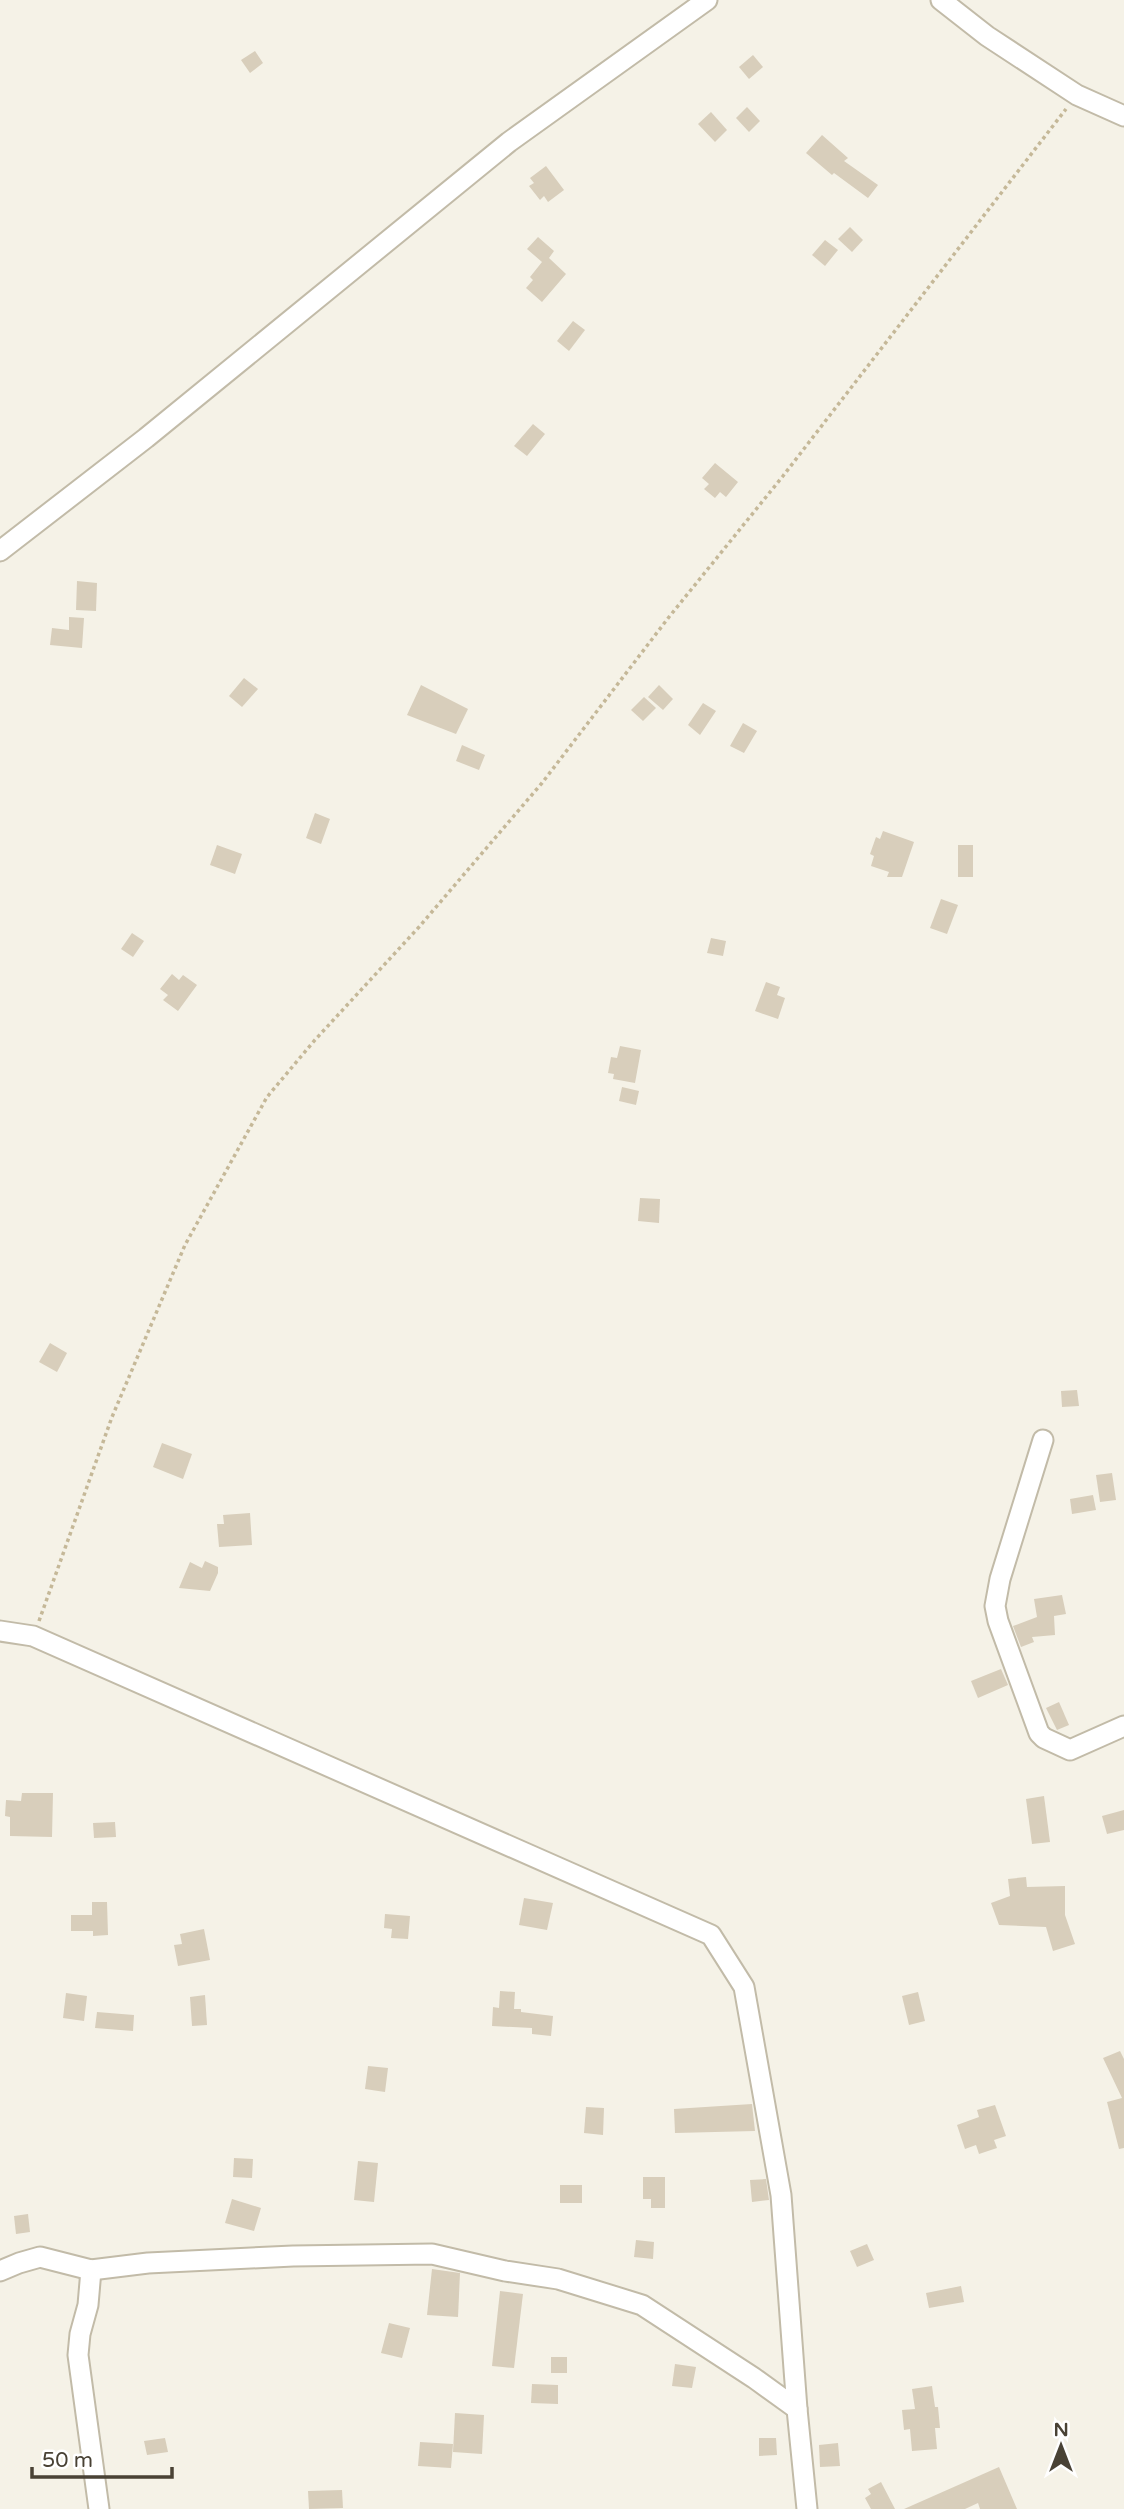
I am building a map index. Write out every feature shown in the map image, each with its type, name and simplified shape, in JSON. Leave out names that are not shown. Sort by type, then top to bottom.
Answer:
[{"type":"street","points":[[0,551],[146,438],[509,142],[707,0]]},
{"type":"street","points":[[941,0],[987,36],[1077,95],[1124,116]]},
{"type":"street","points":[[1043,1440],[1000,1579],[995,1606],[998,1621],[1039,1733],[1044,1738],[1070,1750],[1124,1726]]},
{"type":"street","points":[[0,1631],[33,1636],[712,1935],[744,1987],[781,2195],[807,2509]]},
{"type":"street","points":[[0,2271],[40,2258],[91,2270],[148,2263],[293,2256],[432,2254],[505,2272],[558,2279],[642,2305],[797,2409]]},
{"type":"street","points":[[91,2270],[88,2305],[80,2334],[78,2355],[99,2509]]},
{"type":"path","points":[[33,1636],[112,1417],[185,1245],[267,1097],[314,1041],[419,927],[542,783],[1077,95]]},
{"type":"building","points":[[255,51],[263,63],[250,73],[241,60]]},
{"type":"building","points":[[753,55],[763,67],[749,79],[739,67]]},
{"type":"building","points":[[747,107],[760,121],[749,132],[736,118]]},
{"type":"building","points":[[711,112],[727,130],[715,142],[698,124]]},
{"type":"building","points":[[822,135],[848,158],[844,161],[878,185],[868,198],[834,173],[832,175],[806,153]]},
{"type":"building","points":[[546,166],[564,190],[548,202],[544,196],[540,200],[529,186],[534,183],[530,178]]},
{"type":"building","points":[[850,227],[863,240],[852,252],[838,239]]},
{"type":"building","points":[[538,237],[554,251],[549,258],[566,274],[542,302],[526,288],[533,280],[530,277],[542,262],[527,249]]},
{"type":"building","points":[[825,240],[838,250],[825,266],[812,255]]},
{"type":"building","points":[[573,321],[585,330],[569,351],[557,341]]},
{"type":"building","points":[[533,424],[545,434],[527,456],[514,446]]},
{"type":"building","points":[[715,463],[738,482],[726,497],[720,492],[715,498],[704,489],[709,484],[702,478]]},
{"type":"building","points":[[77,581],[97,583],[96,611],[76,610]]},
{"type":"building","points":[[69,617],[84,618],[82,648],[50,645],[52,628],[69,630]]},
{"type":"building","points":[[244,678],[258,689],[242,707],[229,696]]},
{"type":"building","points":[[421,685],[468,709],[456,734],[407,715]]},
{"type":"building","points":[[659,685],[673,699],[663,710],[648,697]]},
{"type":"building","points":[[644,697],[656,708],[643,721],[631,710]]},
{"type":"building","points":[[703,703],[716,711],[700,735],[688,725]]},
{"type":"building","points":[[743,723],[757,731],[744,753],[730,746]]},
{"type":"building","points":[[462,745],[485,755],[479,770],[456,761]]},
{"type":"building","points":[[315,813],[330,819],[321,844],[306,838]]},
{"type":"building","points":[[883,831],[914,842],[902,877],[887,877],[889,872],[871,866],[874,856],[870,854],[876,837],[880,839]]},
{"type":"building","points":[[217,845],[242,854],[235,874],[210,865]]},
{"type":"building","points":[[958,845],[973,845],[973,877],[958,877]]},
{"type":"building","points":[[941,899],[958,905],[947,934],[930,928]]},
{"type":"building","points":[[132,933],[144,941],[133,957],[121,949]]},
{"type":"building","points":[[711,938],[726,941],[723,956],[707,953]]},
{"type":"building","points":[[172,974],[179,980],[183,975],[197,985],[178,1011],[163,1000],[168,995],[160,989]]},
{"type":"building","points":[[766,982],[780,987],[777,995],[785,998],[778,1019],[755,1011]]},
{"type":"building","points":[[620,1046],[641,1050],[635,1083],[613,1079],[614,1074],[608,1073],[611,1057],[617,1058]]},
{"type":"building","points":[[622,1087],[639,1091],[636,1105],[619,1101]]},
{"type":"building","points":[[640,1198],[660,1199],[659,1223],[638,1221]]},
{"type":"building","points":[[50,1343],[67,1353],[57,1372],[39,1362]]},
{"type":"building","points":[[1077,1390],[1079,1406],[1062,1407],[1061,1391]]},
{"type":"building","points":[[162,1443],[192,1454],[183,1479],[153,1467]]},
{"type":"building","points":[[1112,1473],[1116,1500],[1100,1502],[1096,1475]]},
{"type":"building","points":[[1093,1495],[1096,1510],[1072,1514],[1070,1499]]},
{"type":"building","points":[[250,1513],[252,1545],[219,1547],[217,1524],[224,1524],[223,1515]]},
{"type":"building","points":[[205,1561],[218,1567],[210,1591],[179,1588],[190,1562],[202,1568]]},
{"type":"building","points":[[1062,1595],[1066,1614],[1054,1616],[1055,1635],[1032,1637],[1034,1642],[1021,1647],[1013,1626],[1037,1617],[1034,1599]]},
{"type":"building","points":[[1001,1669],[1008,1685],[978,1698],[971,1681]]},
{"type":"building","points":[[1059,1702],[1069,1725],[1057,1730],[1046,1708]]},
{"type":"building","points":[[22,1793],[53,1793],[52,1837],[10,1836],[10,1817],[5,1816],[6,1800],[21,1801]]},
{"type":"building","points":[[1044,1796],[1050,1842],[1032,1844],[1026,1799]]},
{"type":"building","points":[[1124,1810],[1124,1830],[1107,1834],[1102,1816]]},
{"type":"building","points":[[115,1822],[116,1837],[94,1838],[93,1823]]},
{"type":"building","points":[[1026,1877],[1027,1887],[1065,1886],[1065,1915],[1075,1944],[1053,1951],[1046,1927],[999,1925],[991,1903],[1010,1896],[1008,1879]]},
{"type":"building","points":[[524,1898],[553,1903],[547,1930],[519,1925]]},
{"type":"building","points":[[92,1902],[107,1902],[108,1935],[93,1936],[93,1931],[71,1931],[71,1915],[92,1915]]},
{"type":"building","points":[[385,1914],[410,1916],[408,1939],[391,1938],[392,1929],[384,1928]]},
{"type":"building","points":[[204,1929],[210,1960],[178,1966],[174,1945],[182,1944],[180,1934]]},
{"type":"building","points":[[500,1991],[515,1992],[514,2009],[553,2016],[551,2036],[532,2034],[532,2028],[492,2026],[493,2007],[499,2008]]},
{"type":"building","points":[[918,1992],[925,2021],[909,2025],[902,1996]]},
{"type":"building","points":[[66,1993],[87,1996],[84,2021],[63,2018]]},
{"type":"building","points":[[205,1995],[207,2025],[192,2026],[190,1997]]},
{"type":"building","points":[[97,2012],[134,2015],[133,2031],[95,2028]]},
{"type":"building","points":[[1120,2051],[1124,2059],[1124,2148],[1119,2149],[1107,2102],[1122,2098],[1103,2058]]},
{"type":"building","points":[[368,2066],[388,2068],[385,2092],[365,2089]]},
{"type":"building","points":[[752,2104],[755,2131],[675,2133],[674,2109]]},
{"type":"building","points":[[995,2105],[1006,2136],[994,2140],[997,2148],[979,2154],[976,2145],[965,2149],[957,2125],[979,2117],[977,2110]]},
{"type":"building","points":[[586,2107],[604,2108],[603,2135],[584,2133]]},
{"type":"building","points":[[234,2158],[253,2159],[252,2178],[233,2177]]},
{"type":"building","points":[[358,2161],[378,2163],[374,2202],[354,2200]]},
{"type":"building","points":[[643,2177],[665,2177],[665,2208],[651,2208],[651,2199],[643,2199]]},
{"type":"building","points":[[766,2179],[769,2200],[752,2202],[750,2180]]},
{"type":"building","points":[[560,2185],[582,2185],[582,2203],[560,2203]]},
{"type":"building","points":[[232,2199],[261,2208],[254,2231],[225,2223]]},
{"type":"building","points":[[28,2214],[30,2232],[16,2234],[14,2216]]},
{"type":"building","points":[[636,2240],[654,2242],[653,2259],[634,2257]]},
{"type":"building","points":[[867,2244],[874,2260],[857,2267],[850,2251]]},
{"type":"building","points":[[432,2269],[460,2273],[458,2317],[427,2315]]},
{"type":"building","points":[[961,2286],[964,2302],[929,2308],[926,2293]]},
{"type":"building","points":[[500,2291],[523,2294],[514,2368],[492,2366]]},
{"type":"building","points":[[389,2323],[410,2328],[402,2358],[381,2353]]},
{"type":"building","points":[[551,2357],[567,2357],[567,2373],[551,2373]]},
{"type":"building","points":[[675,2364],[696,2367],[692,2388],[672,2386]]},
{"type":"building","points":[[532,2384],[558,2385],[558,2404],[531,2403]]},
{"type":"building","points":[[932,2386],[940,2428],[935,2428],[937,2449],[912,2451],[910,2429],[904,2430],[902,2410],[915,2409],[912,2389]]},
{"type":"building","points":[[455,2413],[484,2415],[482,2454],[453,2452]]},
{"type":"building","points":[[165,2438],[168,2452],[147,2455],[144,2441]]},
{"type":"building","points":[[759,2438],[776,2438],[777,2455],[759,2456]]},
{"type":"building","points":[[420,2442],[453,2444],[451,2468],[418,2466]]},
{"type":"building","points":[[838,2443],[840,2466],[820,2467],[819,2445]]},
{"type":"building","points":[[999,2467],[1017,2509],[980,2509],[978,2503],[965,2509],[904,2509]]},
{"type":"building","points":[[881,2482],[895,2509],[871,2509],[865,2498],[871,2494],[868,2489]]},
{"type":"building","points":[[342,2490],[343,2508],[309,2509],[308,2491]]}]
